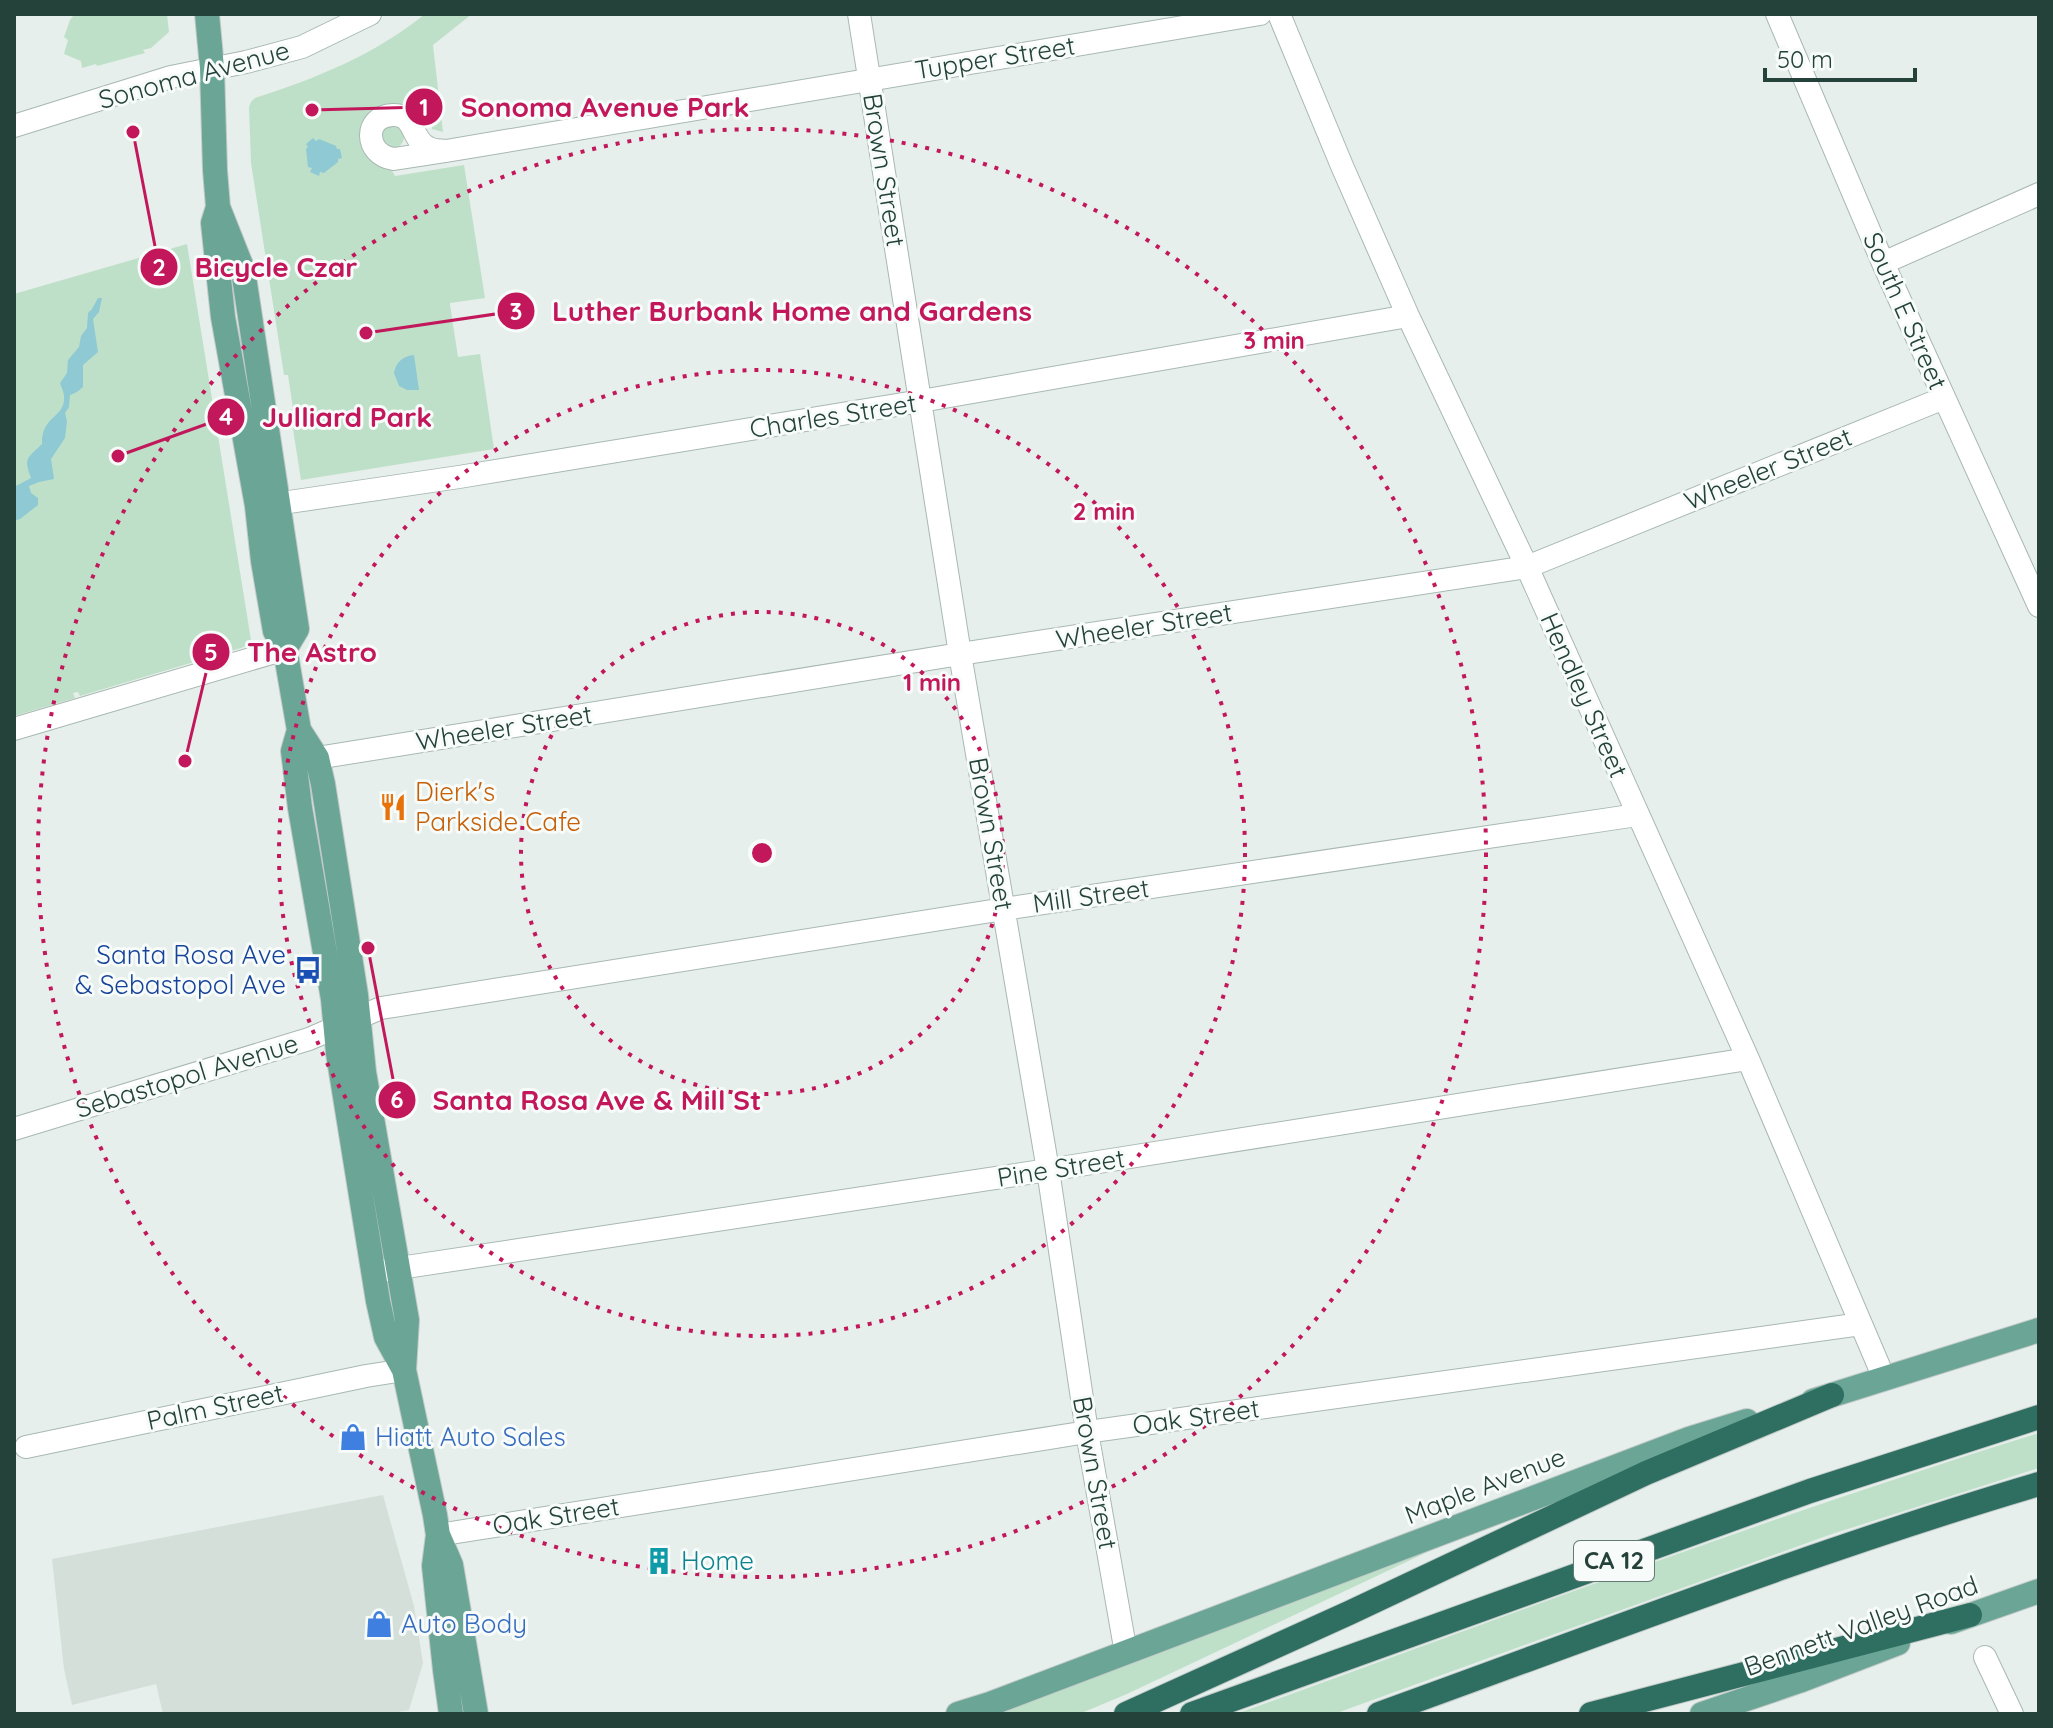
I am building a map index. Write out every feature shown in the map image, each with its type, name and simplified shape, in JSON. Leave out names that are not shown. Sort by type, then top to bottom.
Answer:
[{"type":"highway","points":[[1126,1714],[1646,1473],[1832,1395]]},
{"type":"highway","name":"CA 12","points":[[1192,1714],[1810,1491],[2039,1417]]},
{"type":"highway","name":"CA 12","points":[[1379,1714],[1811,1558],[2039,1484]]},
{"type":"highway","points":[[1591,1714],[1970,1615]]},
{"type":"main road","points":[[207,14],[218,207],[243,270],[267,505],[297,629],[285,649],[299,730],[317,758],[323,784],[358,1017],[385,1270]]},
{"type":"main road","points":[[299,730],[293,751],[295,771],[335,1027],[385,1270],[407,1320],[404,1370],[438,1535],[451,1565],[476,1714]]},
{"type":"main road","name":"Maple Avenue","points":[[958,1714],[1689,1439],[2039,1330]]},
{"type":"main road","points":[[438,1535],[434,1566],[451,1714]]},
{"type":"main road","name":"Bennett Valley Road","points":[[1702,1714],[2039,1591]]},
{"type":"street","name":"Sonoma Avenue","points":[[14,126],[171,77],[302,47],[370,14]]},
{"type":"street","name":"Brown Street","points":[[859,14],[960,654],[1126,1653]]},
{"type":"street","name":"Tupper Street","points":[[446,151],[1260,14]]},
{"type":"street","name":"Hendley Street","points":[[1279,14],[1408,316],[1527,567],[1748,1059],[1884,1378]]},
{"type":"street","name":"South E Street","points":[[1777,14],[1883,263],[2039,606]]},
{"type":"street","points":[[1883,263],[2039,194]]},
{"type":"street","name":"Charles Street","points":[[267,505],[459,477],[921,401],[1408,316]]},
{"type":"street","name":"Wheeler Street","points":[[317,758],[960,654],[1527,567],[1944,398]]},
{"type":"street","points":[[14,729],[285,649]]},
{"type":"street","name":"Mill Street","points":[[358,1017],[381,1008],[1004,909],[1637,815]]},
{"type":"street","name":"Sebastopol Avenue","points":[[14,1129],[236,1063],[309,1039],[358,1017]]},
{"type":"street","name":"Pine Street","points":[[385,1270],[1048,1170],[1748,1059]]},
{"type":"street","name":"Oak Street","points":[[438,1535],[1087,1432],[1861,1324]]},
{"type":"street","name":"Palm Street","points":[[26,1447],[404,1370]]},
{"type":"street","points":[[1985,1657],[2012,1714]]},
{"type":"shaded area","points":[[383,1495],[414,1606],[423,1663],[409,1710],[387,1714],[163,1714],[156,1684],[72,1705],[64,1669],[52,1559]]},
{"type":"green space","points":[[72,14],[167,14],[169,32],[151,48],[143,50],[145,53],[82,68],[81,61],[64,54],[68,40],[64,37]]},
{"type":"green space","points":[[425,14],[472,14],[433,45],[443,132],[432,129],[437,124],[435,117],[420,119],[415,113],[360,137],[370,159],[391,169],[395,176],[464,165],[485,298],[450,305],[458,357],[480,354],[494,449],[301,480],[288,375],[284,375],[251,163],[249,107],[255,98],[322,74],[365,53]]},
{"type":"green space","points":[[393,126],[401,129],[404,137],[401,145],[393,148],[385,145],[382,137],[385,129]]},
{"type":"green space","points":[[187,244],[251,640],[241,648],[80,696],[78,692],[73,693],[75,698],[14,716],[14,294]]},
{"type":"green space","points":[[2039,1433],[2039,1468],[1829,1535],[1334,1714],[1236,1714],[1736,1533]]},
{"type":"green space","points":[[1514,1511],[1079,1714],[996,1714],[1033,1701]]},
{"type":"water","points":[[313,138],[336,146],[342,158],[324,173],[320,172],[319,176],[310,172],[312,168],[308,167],[306,144]]},
{"type":"water","points":[[98,298],[102,298],[99,312],[93,319],[98,352],[83,365],[83,387],[70,395],[65,413],[65,438],[51,459],[54,479],[29,486],[31,493],[38,498],[38,505],[14,521],[14,487],[31,478],[28,458],[42,444],[45,427],[64,403],[60,383],[67,373],[68,360],[79,347],[81,336],[87,328],[88,313]]},
{"type":"water","points":[[414,355],[419,390],[407,390],[399,386],[394,373],[401,360]]},
{"type":"place","name":"Sonoma Avenue Park","points":[[312,110]]},
{"type":"place","name":"Bicycle Czar","points":[[133,132]]},
{"type":"place","name":"Luther Burbank Home and Gardens","points":[[366,333]]},
{"type":"place","name":"Julliard Park","points":[[118,456]]},
{"type":"place","name":"The Astro","points":[[185,761]]},
{"type":"place","name":"Dierk's Parkside Cafe","points":[[393,807]]},
{"type":"place","name":"Santa Rosa Ave & Mill St","points":[[368,948]]},
{"type":"place","name":"Santa Rosa Ave & Sebastopol Ave","points":[[308,970]]},
{"type":"place","name":"Hiatt Auto Sales","points":[[353,1437]]},
{"type":"place","name":"Home","points":[[659,1561]]},
{"type":"place","name":"Auto Body","points":[[379,1624]]}]
